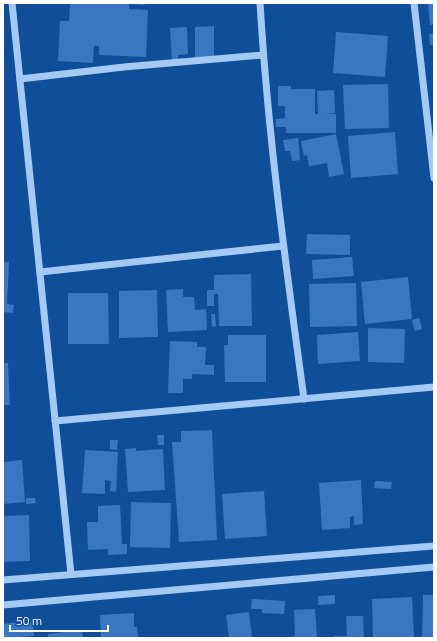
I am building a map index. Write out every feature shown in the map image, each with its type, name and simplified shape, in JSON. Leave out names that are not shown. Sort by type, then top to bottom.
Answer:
[{"type":"street","points":[[12,3],[71,574]]},
{"type":"street","points":[[260,3],[263,55],[283,246],[304,399]]},
{"type":"street","points":[[414,3],[431,129],[434,178]]},
{"type":"street","points":[[20,79],[124,67],[263,55]]},
{"type":"street","points":[[40,272],[283,246]]},
{"type":"street","points":[[55,421],[434,387]]},
{"type":"street","points":[[3,580],[434,546]]},
{"type":"street","points":[[3,605],[434,567]]},
{"type":"building","points":[[70,3],[145,3],[145,5],[129,4],[129,9],[148,10],[146,57],[99,55],[99,46],[94,46],[93,63],[58,61],[60,21],[69,21]]},
{"type":"building","points":[[428,3],[434,3],[434,24],[430,25]]},
{"type":"building","points":[[214,26],[214,57],[195,57],[195,27]]},
{"type":"building","points":[[187,27],[188,54],[178,55],[178,61],[172,61],[170,28]]},
{"type":"building","points":[[336,32],[388,36],[385,77],[333,73]]},
{"type":"building","points":[[434,33],[434,45],[430,45],[429,34]]},
{"type":"building","points":[[388,84],[389,128],[345,129],[343,85]]},
{"type":"building","points":[[278,86],[291,86],[291,89],[315,89],[315,114],[318,114],[317,91],[334,90],[335,113],[325,114],[336,114],[336,133],[286,133],[286,127],[276,127],[276,119],[285,118],[285,106],[278,106]]},
{"type":"building","points":[[395,132],[398,174],[351,178],[348,136]]},
{"type":"building","points":[[336,134],[344,174],[329,177],[327,163],[309,166],[307,155],[304,156],[301,141]]},
{"type":"building","points":[[298,138],[300,160],[292,161],[290,151],[285,151],[283,140]]},
{"type":"building","points":[[307,234],[350,235],[350,255],[306,254]]},
{"type":"building","points":[[352,257],[354,276],[313,279],[312,260]]},
{"type":"building","points":[[3,262],[9,262],[7,304],[14,305],[13,313],[3,312]]},
{"type":"building","points":[[251,274],[252,326],[219,326],[218,294],[214,294],[214,306],[207,306],[207,290],[214,290],[214,275]]},
{"type":"building","points":[[408,277],[412,319],[365,324],[361,282]]},
{"type":"building","points":[[356,283],[357,326],[310,327],[309,284]]},
{"type":"building","points":[[183,289],[183,297],[194,297],[195,310],[206,309],[207,330],[168,332],[166,290]]},
{"type":"building","points":[[157,290],[158,337],[119,338],[119,291]]},
{"type":"building","points":[[68,293],[108,293],[109,344],[68,344]]},
{"type":"building","points":[[211,314],[215,314],[216,326],[212,327]]},
{"type":"building","points":[[419,318],[422,329],[415,331],[412,320]]},
{"type":"building","points":[[368,328],[405,329],[404,363],[368,362]]},
{"type":"building","points":[[358,332],[360,361],[318,364],[317,335]]},
{"type":"building","points":[[228,335],[266,335],[266,382],[225,382],[224,345],[228,345]]},
{"type":"building","points":[[170,341],[197,342],[197,347],[206,347],[205,365],[214,365],[214,375],[192,374],[192,379],[183,379],[183,393],[168,393]]},
{"type":"building","points":[[3,363],[8,363],[10,405],[3,405]]},
{"type":"building","points":[[212,430],[217,540],[179,542],[172,442],[181,442],[181,431]]},
{"type":"building","points":[[157,435],[164,435],[164,445],[158,445]]},
{"type":"building","points":[[110,440],[118,440],[117,450],[110,449]]},
{"type":"building","points":[[136,448],[136,451],[163,449],[165,490],[128,492],[125,449]]},
{"type":"building","points":[[85,450],[118,452],[116,492],[110,491],[111,481],[105,480],[105,494],[82,493]]},
{"type":"building","points":[[22,460],[25,502],[3,504],[3,462]]},
{"type":"building","points":[[361,480],[363,524],[354,525],[354,516],[350,517],[350,528],[322,530],[319,483]]},
{"type":"building","points":[[375,481],[392,482],[391,489],[374,488]]},
{"type":"building","points":[[264,491],[267,536],[225,539],[222,494]]},
{"type":"building","points":[[26,498],[35,498],[36,503],[26,504]]},
{"type":"building","points":[[131,502],[171,503],[170,548],[130,547]]},
{"type":"building","points":[[120,505],[122,544],[127,544],[127,554],[108,555],[108,549],[88,550],[87,522],[98,522],[98,506]]},
{"type":"building","points":[[29,515],[30,561],[3,562],[3,516]]},
{"type":"building","points":[[335,595],[335,604],[318,605],[318,596]]},
{"type":"building","points":[[423,595],[434,595],[434,638],[422,638]]},
{"type":"building","points":[[412,597],[414,638],[373,638],[372,599]]},
{"type":"building","points":[[252,599],[285,601],[284,614],[262,613],[262,609],[251,609]]},
{"type":"building","points":[[315,609],[317,638],[285,638],[295,636],[294,610]]},
{"type":"building","points":[[249,612],[252,638],[229,638],[226,615]]},
{"type":"building","points":[[134,613],[134,627],[137,627],[138,638],[101,638],[100,615]]},
{"type":"building","points":[[346,616],[363,616],[364,638],[334,638],[334,636],[347,636]]},
{"type":"building","points":[[33,620],[34,636],[3,638],[3,624]]},
{"type":"building","points":[[82,630],[83,638],[48,638],[48,634]]}]
